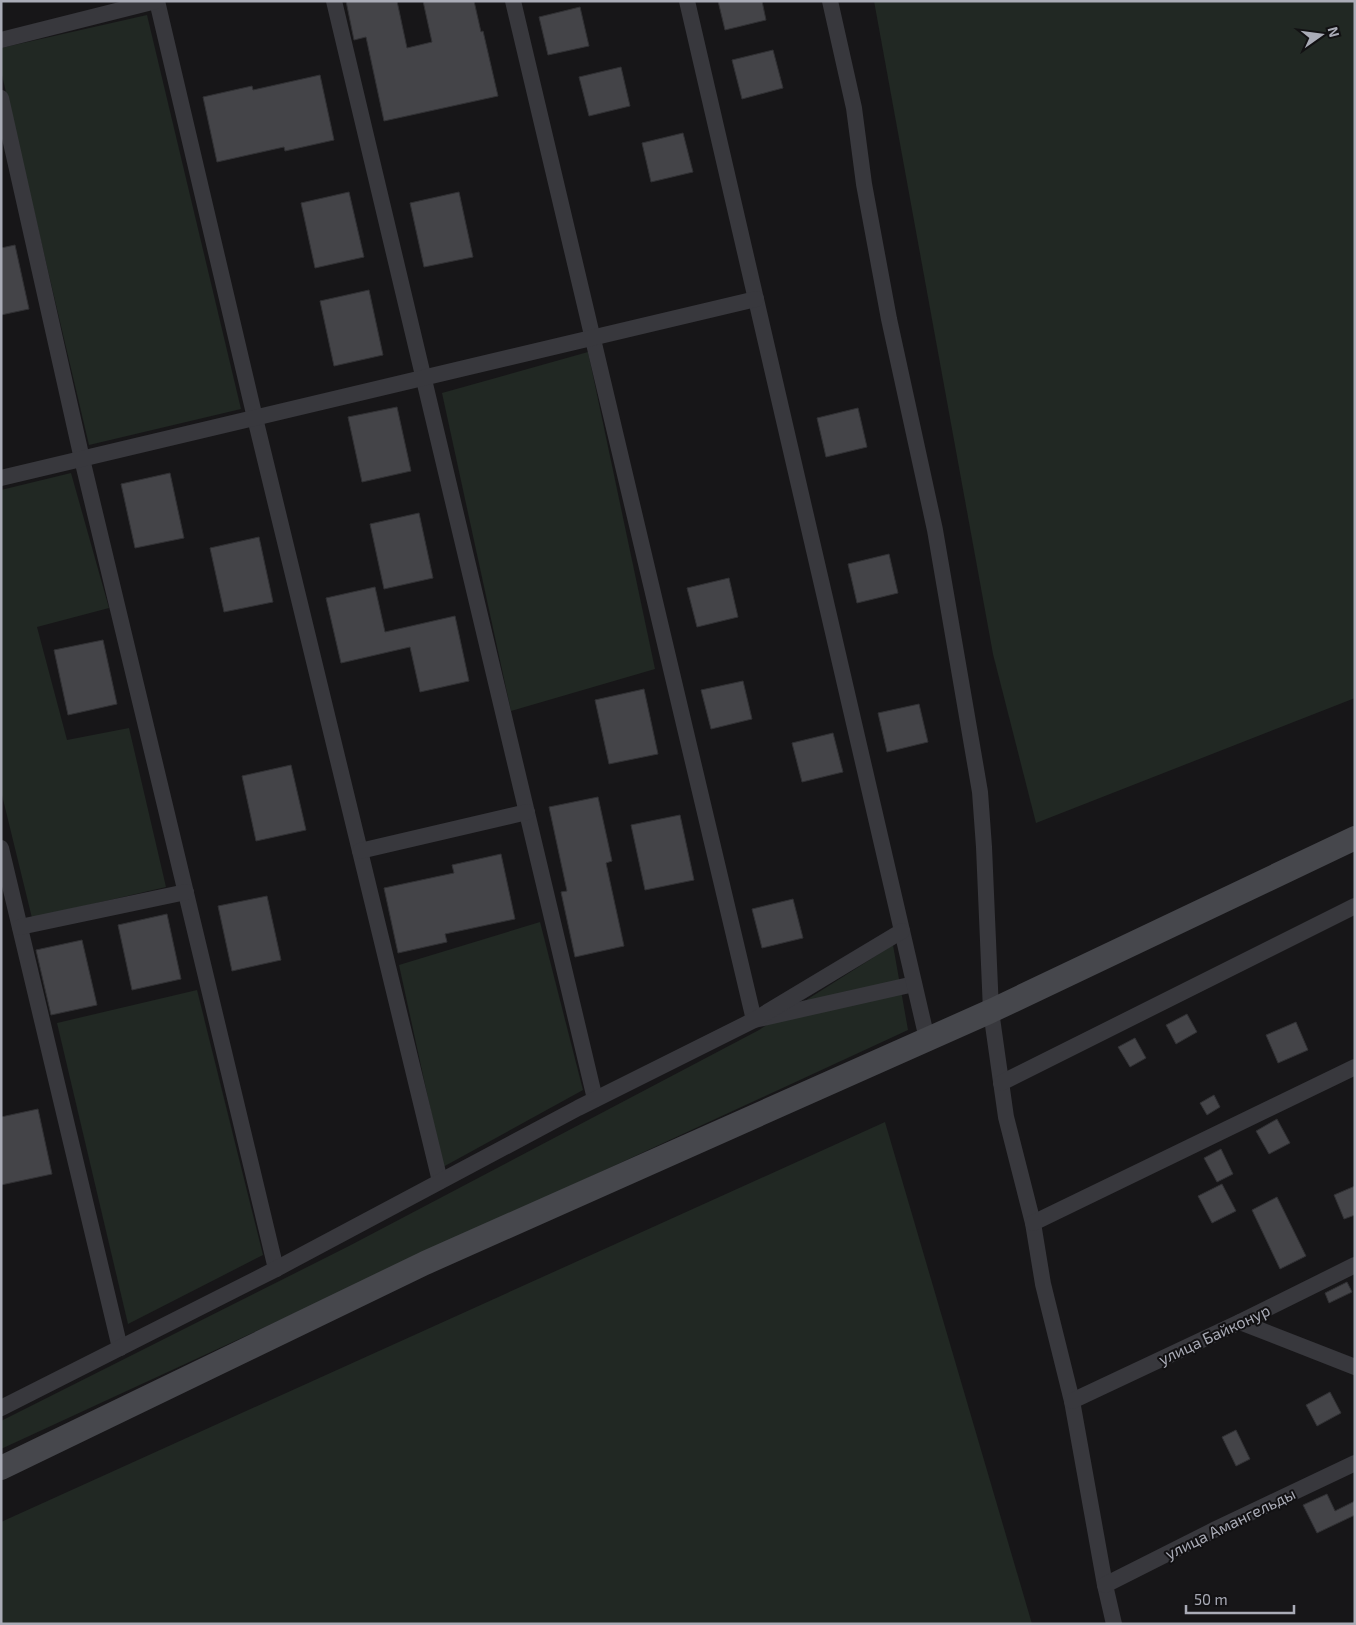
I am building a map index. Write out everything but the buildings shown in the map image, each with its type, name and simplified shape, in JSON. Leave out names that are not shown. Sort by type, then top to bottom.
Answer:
[{"type":"main road","points":[[1,1468],[425,1263],[991,1011],[1355,838]]},
{"type":"street","points":[[1,40],[157,1],[255,418],[440,1181]]},
{"type":"street","points":[[334,1],[595,1100]]},
{"type":"street","points":[[512,1],[754,1020]]},
{"type":"street","points":[[687,1],[927,1039]]},
{"type":"street","points":[[830,1],[854,108],[864,184],[894,345],[935,530],[980,792],[991,1011],[1006,1117],[1033,1223],[1043,1284],[1072,1401],[1105,1585],[1114,1624]]},
{"type":"street","points":[[1,98],[82,459],[276,1269]]},
{"type":"street","points":[[1,478],[756,299]]},
{"type":"street","points":[[360,851],[527,812]]},
{"type":"street","points":[[1,848],[120,1348]]},
{"type":"street","points":[[20,927],[186,892]]},
{"type":"street","points":[[1001,1083],[1355,906]]},
{"type":"street","points":[[1,1408],[276,1269],[595,1100],[754,1020],[902,931]]},
{"type":"street","points":[[754,1020],[914,984]]},
{"type":"street","points":[[1033,1223],[1355,1067]]},
{"type":"street","name":"улица Байконур","points":[[1072,1401],[1240,1322],[1355,1265]]},
{"type":"street","points":[[1240,1322],[1355,1367]]},
{"type":"street","name":"улица Амангельды","points":[[1105,1585],[1216,1529],[1355,1463]]},
{"type":"shaded area","points":[[874,1],[1355,1],[1355,698],[1036,823],[993,654]]},
{"type":"shaded area","points":[[147,15],[241,409],[89,445],[1,71],[1,48]]},
{"type":"shaded area","points":[[588,352],[655,669],[511,711],[442,393]]},
{"type":"shaded area","points":[[71,473],[109,608],[37,627],[67,740],[129,728],[166,887],[32,918],[1,791],[1,490]]},
{"type":"shaded area","points":[[540,922],[583,1090],[443,1167],[399,965]]},
{"type":"shaded area","points":[[893,945],[908,1030],[1,1449],[1,1421],[349,1246],[759,1030]]},
{"type":"shaded area","points":[[197,990],[263,1255],[128,1324],[57,1023]]},
{"type":"shaded area","points":[[885,1122],[1032,1624],[1,1624],[1,1522]]}]
